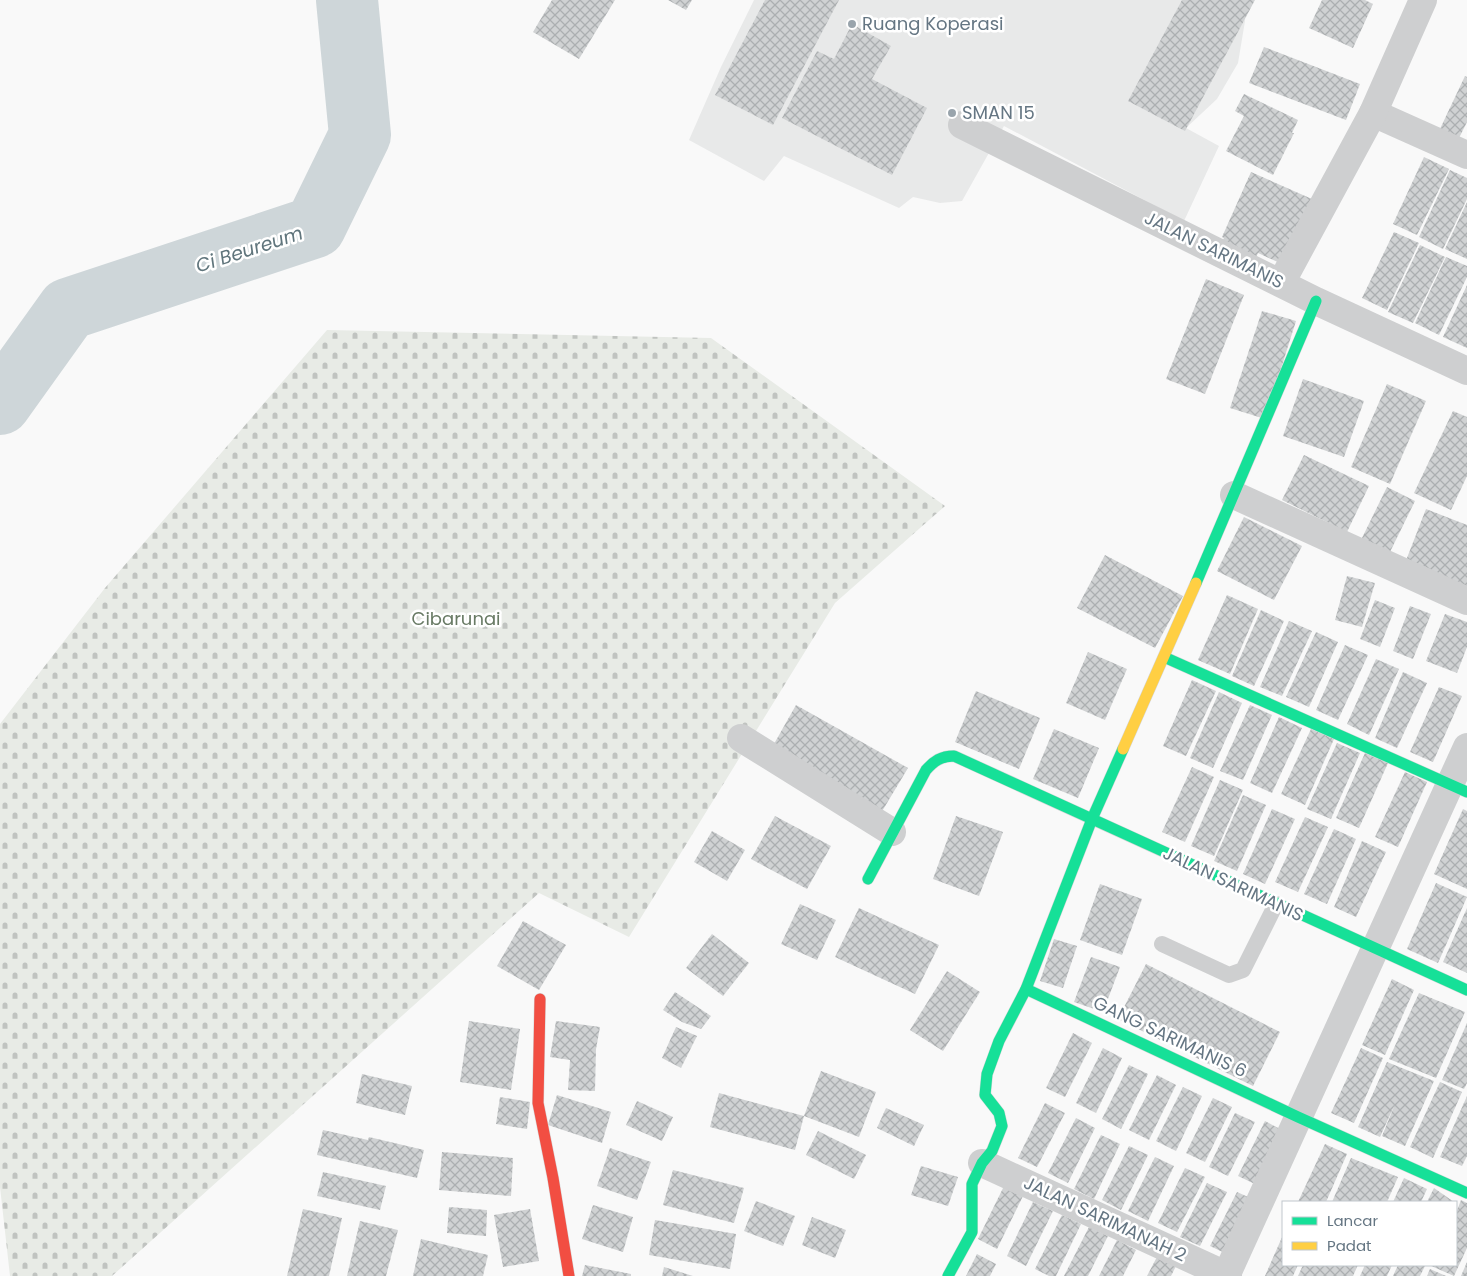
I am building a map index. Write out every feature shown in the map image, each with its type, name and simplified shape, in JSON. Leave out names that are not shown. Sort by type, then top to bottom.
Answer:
[{"type":"street","points":[[1282,283],[1373,113],[1423,0]]},
{"type":"street","points":[[1373,113],[1467,156]]},
{"type":"street","name":"JALAN SARIMANIS","points":[[962,125],[1316,301],[1467,372]]},
{"type":"street","points":[[948,1276],[972,1232],[972,1184],[982,1163],[992,1151],[1002,1126],[999,1112],[985,1095],[986,1074],[999,1041],[1026,989],[1092,819],[1164,657],[1316,301]]},
{"type":"street","points":[[1234,494],[1467,601]]},
{"type":"street","points":[[1164,657],[1459,789]]},
{"type":"street","points":[[741,738],[892,832],[868,879]]},
{"type":"street","points":[[1227,1276],[1375,949],[1459,789],[1467,747]]},
{"type":"street","name":"JALAN SARIMANIS","points":[[892,832],[926,770],[937,758],[946,755],[954,756],[1467,990]]},
{"type":"street","name":"GANG SARIMANIS 6","points":[[1026,989],[1298,1117]]},
{"type":"street","points":[[540,999],[538,1103],[553,1178],[569,1276]]},
{"type":"street","points":[[1298,1117],[1467,1193]]},
{"type":"street","name":"JALAN SARIMANAH 2","points":[[982,1163],[1227,1276]]},
{"type":"lane","points":[[1162,944],[1229,975],[1243,970],[1276,904]]},
{"type":"shaded area","name":"SMAN 15","points":[[754,0],[1242,0],[1245,21],[1238,63],[1217,99],[1186,128],[1219,146],[1184,221],[1004,126],[962,201],[940,203],[913,197],[899,208],[784,156],[764,181],[689,140],[721,67]]},
{"type":"green space","name":"Cibarunai","points":[[327,330],[711,338],[945,506],[835,603],[629,937],[539,893],[112,1276],[10,1276],[0,1187],[0,724],[105,588]]},
{"type":"building","points":[[552,0],[615,0],[579,59],[533,32]]},
{"type":"building","points":[[668,0],[692,0],[686,10]]},
{"type":"building","points":[[765,0],[839,0],[773,125],[715,95]]},
{"type":"building","points":[[1182,0],[1255,0],[1185,131],[1128,101]]},
{"type":"building","points":[[1322,0],[1365,0],[1373,4],[1353,48],[1309,28]]},
{"type":"building","points":[[852,24],[891,46],[872,79],[927,108],[892,175],[782,118],[817,51],[834,59]]},
{"type":"building","points":[[1264,47],[1360,84],[1346,120],[1249,83]]},
{"type":"building","points":[[1465,76],[1467,77],[1467,122],[1458,140],[1439,131]]},
{"type":"building","points":[[1244,94],[1298,120],[1292,133],[1294,133],[1273,175],[1226,151],[1244,116],[1235,111]]},
{"type":"building","points":[[1424,157],[1449,169],[1417,235],[1393,224]]},
{"type":"building","points":[[1450,170],[1467,178],[1467,199],[1443,249],[1419,237]]},
{"type":"building","points":[[1251,172],[1312,199],[1282,264],[1258,253],[1253,264],[1219,247]]},
{"type":"building","points":[[1467,202],[1467,259],[1445,249]]},
{"type":"building","points":[[1394,232],[1419,243],[1387,310],[1362,298]]},
{"type":"building","points":[[1420,245],[1445,257],[1413,323],[1388,312]]},
{"type":"building","points":[[1446,257],[1467,266],[1467,277],[1439,335],[1415,323]]},
{"type":"building","points":[[1206,279],[1244,295],[1205,394],[1166,379]]},
{"type":"building","points":[[1467,285],[1467,348],[1443,337]]},
{"type":"building","points":[[1262,311],[1296,321],[1265,419],[1230,408]]},
{"type":"building","points":[[1303,379],[1364,401],[1344,457],[1283,436]]},
{"type":"building","points":[[1387,384],[1426,401],[1390,484],[1351,467]]},
{"type":"building","points":[[1453,411],[1467,417],[1467,476],[1451,510],[1414,493]]},
{"type":"building","points":[[1304,455],[1369,486],[1347,532],[1282,500]]},
{"type":"building","points":[[1387,487],[1415,501],[1389,554],[1361,540]]},
{"type":"building","points":[[1426,509],[1467,525],[1467,588],[1405,563]]},
{"type":"building","points":[[1244,517],[1302,546],[1274,600],[1217,571]]},
{"type":"building","points":[[1105,555],[1183,596],[1155,648],[1077,608]]},
{"type":"building","points":[[1347,576],[1375,583],[1362,627],[1335,620]]},
{"type":"building","points":[[1227,595],[1258,609],[1230,674],[1198,660]]},
{"type":"building","points":[[1375,600],[1395,608],[1380,647],[1360,639]]},
{"type":"building","points":[[1410,606],[1431,614],[1413,659],[1393,651]]},
{"type":"building","points":[[1261,610],[1284,621],[1254,686],[1232,676]]},
{"type":"building","points":[[1445,614],[1467,622],[1467,647],[1457,673],[1426,661]]},
{"type":"building","points":[[1289,621],[1312,631],[1282,696],[1260,687]]},
{"type":"building","points":[[1316,632],[1338,642],[1309,707],[1286,697]]},
{"type":"building","points":[[1345,645],[1368,655],[1338,720],[1316,710]]},
{"type":"building","points":[[1088,652],[1127,669],[1105,720],[1066,703]]},
{"type":"building","points":[[1376,659],[1399,669],[1369,735],[1347,724]]},
{"type":"building","points":[[1403,672],[1427,683],[1397,748],[1375,738]]},
{"type":"building","points":[[1192,680],[1216,691],[1186,756],[1163,746]]},
{"type":"building","points":[[1439,687],[1462,696],[1433,762],[1410,752]]},
{"type":"building","points":[[976,691],[1040,718],[1019,769],[955,742]]},
{"type":"building","points":[[1219,692],[1242,703],[1213,768],[1190,758]]},
{"type":"building","points":[[796,705],[908,768],[881,813],[770,751]]},
{"type":"building","points":[[1250,705],[1272,715],[1243,780],[1220,771]]},
{"type":"building","points":[[1279,717],[1302,728],[1272,793],[1250,783]]},
{"type":"building","points":[[1054,729],[1099,748],[1078,798],[1033,779]]},
{"type":"building","points":[[1311,729],[1334,739],[1305,805],[1281,794]]},
{"type":"building","points":[[1337,743],[1360,753],[1331,819],[1307,809]]},
{"type":"building","points":[[1365,753],[1388,763],[1359,828],[1336,818]]},
{"type":"building","points":[[1192,767],[1214,777],[1185,842],[1162,832]]},
{"type":"building","points":[[1405,772],[1427,782],[1398,847],[1375,837]]},
{"type":"building","points":[[1220,780],[1243,790],[1214,856],[1191,846]]},
{"type":"building","points":[[1243,795],[1266,805],[1237,871],[1214,861]]},
{"type":"building","points":[[1272,809],[1295,819],[1265,884],[1243,874]]},
{"type":"building","points":[[1463,809],[1467,811],[1467,889],[1434,874]]},
{"type":"building","points":[[775,816],[831,846],[807,889],[751,859]]},
{"type":"building","points":[[956,816],[1003,832],[979,896],[933,879]]},
{"type":"building","points":[[1305,817],[1328,827],[1298,892],[1275,882]]},
{"type":"building","points":[[1334,829],[1356,839],[1327,904],[1304,894]]},
{"type":"building","points":[[712,831],[745,850],[727,881],[694,862]]},
{"type":"building","points":[[1362,841],[1386,852],[1356,917],[1334,907]]},
{"type":"building","points":[[1436,883],[1467,897],[1438,963],[1407,949]]},
{"type":"building","points":[[1100,884],[1142,899],[1122,955],[1080,940]]},
{"type":"building","points":[[800,904],[836,920],[817,960],[781,944]]},
{"type":"building","points":[[859,908],[939,945],[915,994],[835,957]]},
{"type":"building","points":[[1467,908],[1467,973],[1443,962]]},
{"type":"building","points":[[523,921],[566,945],[539,990],[497,966]]},
{"type":"building","points":[[712,934],[749,963],[723,996],[686,968]]},
{"type":"building","points":[[1054,939],[1077,946],[1063,988],[1040,981]]},
{"type":"building","points":[[1091,957],[1120,967],[1103,1012],[1074,1002]]},
{"type":"building","points":[[1146,964],[1280,1032],[1253,1086],[1118,1019]]},
{"type":"building","points":[[947,971],[980,992],[943,1051],[910,1030]]},
{"type":"building","points":[[1392,979],[1414,990],[1385,1055],[1362,1045]]},
{"type":"building","points":[[675,992],[711,1016],[701,1029],[682,1022],[663,1010]]},
{"type":"building","points":[[1419,993],[1465,1012],[1436,1078],[1389,1059]]},
{"type":"building","points":[[469,1021],[520,1029],[511,1090],[460,1082]]},
{"type":"building","points":[[556,1021],[600,1027],[596,1049],[595,1091],[568,1090],[570,1060],[550,1057]]},
{"type":"building","points":[[1467,1023],[1467,1083],[1464,1089],[1442,1080]]},
{"type":"building","points":[[676,1027],[697,1036],[681,1068],[662,1058]]},
{"type":"building","points":[[1073,1033],[1092,1043],[1065,1097],[1046,1088]]},
{"type":"building","points":[[1103,1048],[1122,1058],[1096,1113],[1076,1103]]},
{"type":"building","points":[[1361,1048],[1383,1058],[1354,1123],[1331,1113]]},
{"type":"building","points":[[1387,1062],[1434,1081],[1405,1146],[1382,1136],[1395,1104],[1380,1137],[1358,1127]]},
{"type":"building","points":[[1129,1065],[1148,1074],[1121,1129],[1102,1119]]},
{"type":"building","points":[[821,1071],[876,1092],[859,1137],[804,1116]]},
{"type":"building","points":[[362,1074],[412,1086],[405,1115],[356,1103]]},
{"type":"building","points":[[1157,1075],[1176,1085],[1149,1140],[1129,1130]]},
{"type":"building","points":[[1440,1082],[1462,1092],[1433,1158],[1410,1147]]},
{"type":"building","points":[[1183,1087],[1202,1096],[1176,1151],[1156,1141]]},
{"type":"building","points":[[719,1093],[804,1116],[795,1150],[710,1127]]},
{"type":"building","points":[[557,1095],[611,1112],[602,1143],[548,1125]]},
{"type":"building","points":[[1467,1096],[1467,1156],[1462,1166],[1440,1157]]},
{"type":"building","points":[[500,1097],[530,1102],[527,1129],[496,1124]]},
{"type":"building","points":[[1213,1098],[1232,1107],[1205,1162],[1186,1153]]},
{"type":"building","points":[[637,1101],[673,1117],[662,1141],[626,1125]]},
{"type":"building","points":[[1045,1103],[1065,1113],[1037,1167],[1018,1158]]},
{"type":"building","points":[[886,1108],[924,1125],[914,1146],[877,1128]]},
{"type":"building","points":[[1235,1113],[1255,1122],[1228,1176],[1209,1167]]},
{"type":"building","points":[[1076,1118],[1095,1128],[1068,1183],[1048,1173]]},
{"type":"building","points":[[1265,1121],[1284,1131],[1257,1185],[1238,1176]]},
{"type":"building","points":[[323,1130],[368,1140],[369,1137],[424,1150],[417,1178],[317,1155]]},
{"type":"building","points":[[818,1131],[866,1155],[854,1179],[806,1155]]},
{"type":"building","points":[[1101,1135],[1120,1144],[1094,1199],[1074,1189]]},
{"type":"building","points":[[1325,1144],[1347,1154],[1326,1201],[1298,1201]]},
{"type":"building","points":[[1129,1146],[1148,1155],[1121,1210],[1102,1200]]},
{"type":"building","points":[[610,1148],[651,1162],[637,1200],[597,1186]]},
{"type":"building","points":[[442,1152],[513,1158],[511,1196],[439,1190]]},
{"type":"building","points":[[1155,1157],[1174,1166],[1148,1221],[1128,1211]]},
{"type":"building","points":[[1351,1158],[1398,1177],[1387,1201],[1332,1201]]},
{"type":"building","points":[[921,1166],[958,1177],[948,1206],[911,1195]]},
{"type":"building","points":[[1185,1168],[1205,1177],[1177,1232],[1158,1223]]},
{"type":"building","points":[[673,1170],[744,1188],[734,1223],[663,1205]]},
{"type":"building","points":[[323,1172],[386,1186],[380,1210],[317,1196]]},
{"type":"building","points":[[1404,1178],[1427,1189],[1421,1201],[1393,1201]]},
{"type":"building","points":[[1207,1183],[1227,1192],[1200,1246],[1180,1237]]},
{"type":"building","points":[[1005,1184],[1024,1194],[997,1249],[978,1239]]},
{"type":"building","points":[[1434,1188],[1453,1201],[1428,1201]]},
{"type":"building","points":[[1237,1192],[1257,1201],[1229,1255],[1210,1246]]},
{"type":"building","points":[[1461,1200],[1467,1203],[1467,1248],[1454,1276],[1431,1266],[1457,1266],[1457,1210]]},
{"type":"building","points":[[756,1201],[795,1216],[783,1246],[744,1231]]},
{"type":"building","points":[[1033,1202],[1053,1211],[1026,1266],[1007,1256]]},
{"type":"building","points":[[593,1205],[633,1217],[623,1252],[582,1239]]},
{"type":"building","points":[[449,1207],[487,1210],[486,1236],[447,1233]]},
{"type":"building","points":[[303,1209],[342,1218],[329,1276],[287,1276]]},
{"type":"building","points":[[530,1209],[539,1261],[503,1267],[494,1215]]},
{"type":"building","points":[[1062,1215],[1081,1224],[1056,1276],[1049,1276],[1035,1269]]},
{"type":"building","points":[[812,1217],[846,1230],[835,1258],[802,1245]]},
{"type":"building","points":[[655,1220],[736,1234],[730,1269],[649,1255]]},
{"type":"building","points":[[360,1221],[398,1230],[386,1276],[347,1276]]},
{"type":"building","points":[[1089,1227],[1108,1236],[1088,1276],[1064,1276]]},
{"type":"building","points":[[1282,1237],[1282,1266],[1298,1266],[1293,1276],[1265,1276]]},
{"type":"building","points":[[421,1239],[488,1255],[483,1276],[413,1276]]},
{"type":"building","points":[[1117,1240],[1136,1250],[1123,1276],[1099,1276]]},
{"type":"building","points":[[977,1254],[996,1264],[990,1276],[966,1276]]},
{"type":"building","points":[[1158,1255],[1177,1264],[1171,1276],[1147,1276]]},
{"type":"building","points":[[1467,1262],[1467,1276],[1461,1276]]},
{"type":"building","points":[[585,1265],[631,1274],[631,1276],[582,1276]]},
{"type":"building","points":[[1303,1266],[1358,1266],[1353,1276],[1298,1276]]},
{"type":"building","points":[[1365,1266],[1392,1266],[1387,1276],[1360,1276]]},
{"type":"building","points":[[1398,1266],[1425,1266],[1420,1276],[1393,1276]]},
{"type":"building","points":[[664,1267],[693,1276],[662,1276]]},
{"type":"building","points":[[1430,1269],[1446,1276],[1427,1276]]},
{"type":"waterway","name":"Ci Beureum","points":[[0,404],[68,309],[315,227],[360,135],[347,0]]},
{"type":"traffic: fast","points":[[1196,583],[1316,301]]},
{"type":"traffic: fast","points":[[1164,657],[1467,792]]},
{"type":"traffic: fast","points":[[948,1276],[972,1232],[972,1184],[982,1163],[992,1151],[1002,1126],[999,1113],[985,1095],[987,1074],[999,1041],[1026,989],[1092,819],[1123,749]]},
{"type":"traffic: fast","points":[[868,879],[926,770],[938,760],[954,756],[1467,990]]},
{"type":"traffic: fast","points":[[1026,989],[1298,1117],[1467,1193]]},
{"type":"traffic: slow","points":[[1123,749],[1196,583]]},
{"type":"traffic: jam","points":[[540,999],[538,1103],[553,1178],[569,1276]]},
{"type":"place","name":"Ruang Koperasi","points":[[852,24]]},
{"type":"place","name":"SMAN 15","points":[[952,113]]}]
